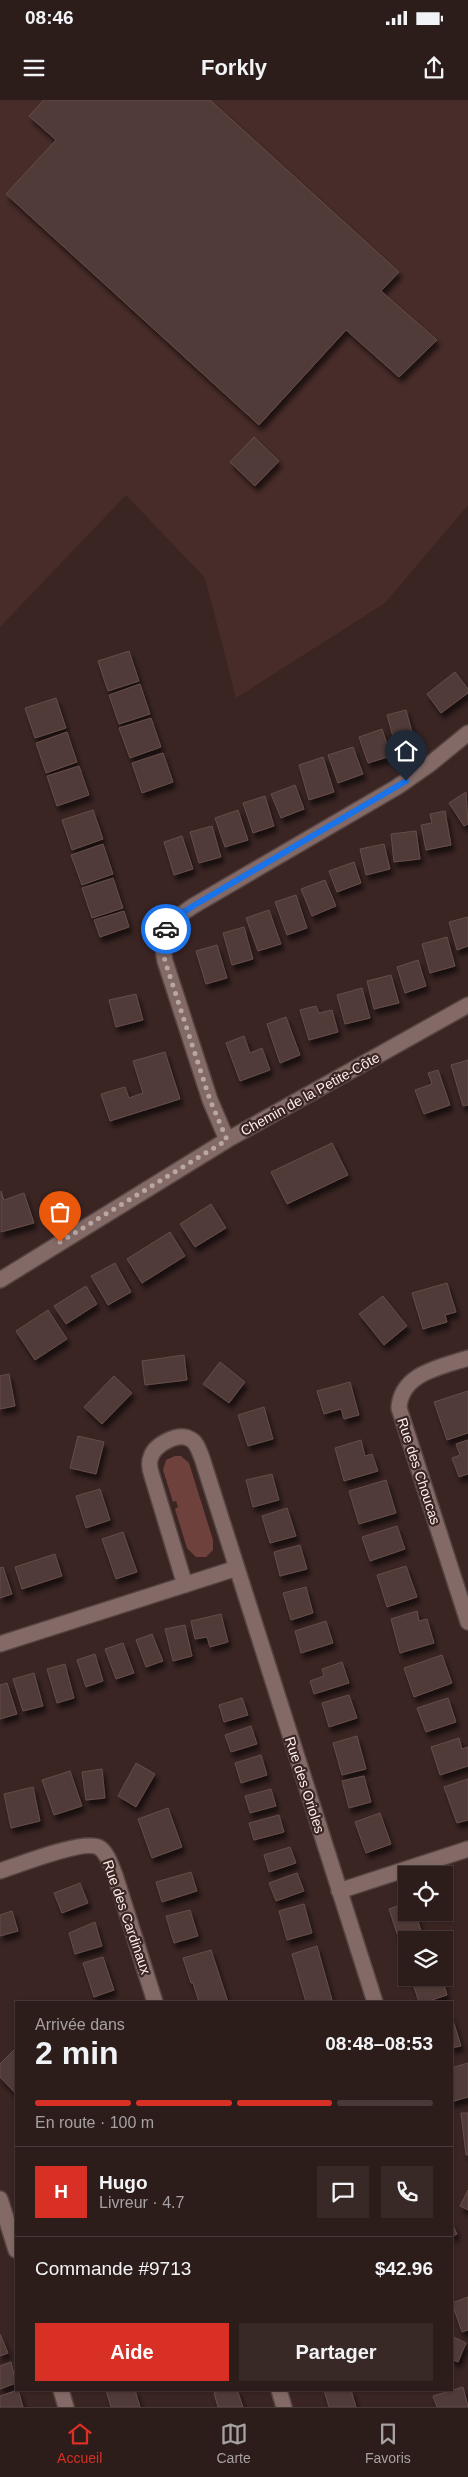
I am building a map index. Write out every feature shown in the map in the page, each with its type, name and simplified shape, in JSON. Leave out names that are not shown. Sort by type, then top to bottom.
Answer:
[{"type":"street","points":[[227,1140],[210,1100],[167,967],[162,947],[166,930],[176,917],[193,906],[414,775],[468,733]]},
{"type":"street","name":"Chemin de la Petite-Côte","points":[[0,1280],[227,1140],[468,1005]]},
{"type":"street","name":"Rue des Choucas","points":[[468,1358],[426,1372],[413,1379],[401,1395],[399,1408],[468,1622]]},
{"type":"street","name":"Rue des Orioles","points":[[185,1585],[152,1476],[150,1461],[154,1451],[177,1438],[188,1438],[198,1450],[375,2001]]},
{"type":"street","points":[[0,1644],[236,1568]]},
{"type":"street","name":"Rue des Cardinaux","points":[[0,1871],[84,1845],[99,1847],[106,1855],[115,1875],[155,2001]]},
{"type":"street","points":[[339,1891],[468,1848]]},
{"type":"street","points":[[0,2199],[15,2247]]},
{"type":"street","points":[[61,2391],[66,2407]]},
{"type":"street","points":[[279,2391],[284,2407]]},
{"type":"shaded area","points":[[0,100],[468,100],[468,505],[385,603],[236,698],[205,578],[126,495],[0,627]]},
{"type":"shaded area","points":[[175,1456],[181,1456],[189,1463],[213,1540],[213,1550],[206,1557],[196,1557],[187,1548],[175,1509],[178,1507],[176,1501],[173,1502],[163,1470],[166,1460]]},
{"type":"building","points":[[44,100],[210,100],[399,272],[381,291],[437,340],[399,377],[346,330],[259,425],[6,194],[56,140],[29,116]]},
{"type":"building","points":[[254,437],[279,461],[255,486],[230,462]]},
{"type":"building","points":[[129,651],[139,681],[108,691],[98,661]]},
{"type":"building","points":[[455,672],[468,689],[468,693],[441,713],[427,694]]},
{"type":"building","points":[[140,684],[150,714],[119,724],[109,695]]},
{"type":"building","points":[[56,698],[66,728],[35,738],[25,708]]},
{"type":"building","points":[[406,710],[414,739],[395,744],[387,715]]},
{"type":"building","points":[[151,718],[161,747],[130,758],[119,728]]},
{"type":"building","points":[[382,729],[391,756],[368,763],[359,737]]},
{"type":"building","points":[[67,732],[77,762],[46,773],[36,743]]},
{"type":"building","points":[[353,747],[363,774],[338,783],[328,755]]},
{"type":"building","points":[[163,753],[173,782],[142,793],[132,763]]},
{"type":"building","points":[[323,757],[334,792],[309,800],[299,765]]},
{"type":"building","points":[[79,766],[89,795],[57,806],[47,776]]},
{"type":"building","points":[[295,785],[304,809],[281,818],[271,794]]},
{"type":"building","points":[[466,792],[468,824],[464,826],[449,803]]},
{"type":"building","points":[[265,796],[274,826],[253,833],[243,803]]},
{"type":"building","points":[[93,810],[103,839],[72,850],[62,820]]},
{"type":"building","points":[[238,810],[248,840],[225,847],[215,818]]},
{"type":"building","points":[[445,811],[451,845],[426,850],[421,825],[432,823],[430,814]]},
{"type":"building","points":[[212,826],[221,857],[199,863],[190,832]]},
{"type":"building","points":[[416,831],[420,859],[394,862],[391,834]]},
{"type":"building","points":[[182,836],[193,869],[174,875],[164,842]]},
{"type":"building","points":[[103,844],[113,874],[82,885],[71,855]]},
{"type":"building","points":[[384,844],[390,869],[366,875],[360,849]]},
{"type":"building","points":[[354,862],[361,883],[337,892],[329,871]]},
{"type":"building","points":[[113,878],[123,908],[92,918],[82,888]]},
{"type":"building","points":[[325,880],[336,906],[312,916],[301,889]]},
{"type":"building","points":[[296,895],[307,928],[287,935],[275,902]]},
{"type":"building","points":[[269,910],[281,944],[258,951],[246,918]]},
{"type":"building","points":[[124,911],[129,927],[100,937],[94,920]]},
{"type":"building","points":[[468,917],[468,946],[457,950],[449,922]]},
{"type":"building","points":[[244,927],[253,959],[232,965],[223,933]]},
{"type":"building","points":[[447,937],[455,966],[430,973],[422,944]]},
{"type":"building","points":[[217,945],[227,978],[206,984],[196,951]]},
{"type":"building","points":[[418,960],[426,986],[405,993],[397,967]]},
{"type":"building","points":[[391,975],[399,1003],[374,1009],[367,981]]},
{"type":"building","points":[[362,988],[370,1018],[345,1024],[337,995]]},
{"type":"building","points":[[136,994],[143,1020],[116,1027],[109,1000]]},
{"type":"building","points":[[316,1006],[319,1013],[332,1010],[338,1032],[309,1040],[300,1010]]},
{"type":"building","points":[[286,1017],[300,1055],[280,1063],[267,1024]]},
{"type":"building","points":[[244,1036],[250,1053],[262,1048],[270,1070],[240,1081],[226,1043]]},
{"type":"building","points":[[165,1052],[180,1099],[110,1121],[101,1094],[125,1087],[129,1098],[143,1093],[133,1061]]},
{"type":"building","points":[[468,1060],[468,1105],[463,1106],[451,1065]]},
{"type":"building","points":[[438,1070],[450,1105],[424,1114],[415,1090],[432,1084],[428,1073]]},
{"type":"building","points":[[332,1143],[348,1175],[287,1204],[271,1172]]},
{"type":"building","points":[[1,1191],[4,1200],[24,1193],[34,1223],[1,1232]]},
{"type":"building","points":[[211,1204],[226,1228],[195,1247],[180,1224]]},
{"type":"building","points":[[170,1232],[185,1256],[142,1283],[127,1259]]},
{"type":"building","points":[[115,1263],[131,1292],[108,1305],[91,1276]]},
{"type":"building","points":[[447,1283],[456,1312],[445,1315],[447,1322],[423,1329],[412,1293]]},
{"type":"building","points":[[86,1286],[97,1304],[66,1324],[54,1306]]},
{"type":"building","points":[[383,1296],[407,1326],[384,1345],[359,1314]]},
{"type":"building","points":[[48,1310],[67,1339],[35,1360],[16,1331]]},
{"type":"building","points":[[184,1355],[187,1380],[145,1385],[142,1361]]},
{"type":"building","points":[[220,1362],[245,1382],[229,1403],[203,1384]]},
{"type":"building","points":[[9,1374],[15,1406],[0,1409],[0,1376]]},
{"type":"building","points":[[114,1376],[132,1393],[102,1424],[84,1407]]},
{"type":"building","points":[[350,1382],[359,1415],[344,1419],[341,1409],[324,1414],[317,1391]]},
{"type":"building","points":[[468,1391],[468,1433],[447,1440],[434,1402]]},
{"type":"building","points":[[264,1407],[273,1439],[248,1446],[238,1415]]},
{"type":"building","points":[[78,1436],[104,1442],[96,1474],[70,1468]]},
{"type":"building","points":[[361,1440],[365,1456],[372,1454],[378,1471],[344,1481],[335,1448]]},
{"type":"building","points":[[468,1440],[468,1474],[459,1477],[452,1458],[460,1455],[456,1444]]},
{"type":"building","points":[[272,1474],[279,1500],[253,1507],[246,1480]]},
{"type":"building","points":[[386,1480],[396,1513],[359,1524],[349,1491]]},
{"type":"building","points":[[100,1489],[110,1520],[86,1528],[76,1496]]},
{"type":"building","points":[[287,1508],[296,1536],[270,1543],[262,1516]]},
{"type":"building","points":[[397,1526],[405,1549],[370,1561],[362,1537]]},
{"type":"building","points":[[123,1532],[137,1572],[116,1579],[102,1539]]},
{"type":"building","points":[[300,1545],[307,1569],[280,1576],[274,1552]]},
{"type":"building","points":[[55,1554],[62,1576],[22,1589],[15,1567]]},
{"type":"building","points":[[406,1566],[417,1597],[387,1607],[377,1575]]},
{"type":"building","points":[[3,1567],[12,1594],[0,1598],[0,1568]]},
{"type":"building","points":[[306,1587],[313,1613],[291,1620],[283,1593]]},
{"type":"building","points":[[417,1611],[419,1621],[427,1619],[434,1643],[400,1653],[391,1619]]},
{"type":"building","points":[[221,1614],[228,1642],[210,1647],[207,1637],[195,1639],[191,1621]]},
{"type":"building","points":[[326,1621],[333,1643],[301,1653],[295,1631]]},
{"type":"building","points":[[185,1625],[192,1656],[173,1661],[165,1629]]},
{"type":"building","points":[[152,1634],[163,1661],[146,1667],[136,1640]]},
{"type":"building","points":[[123,1643],[134,1673],[116,1679],[105,1649]]},
{"type":"building","points":[[95,1654],[103,1681],[86,1687],[77,1660]]},
{"type":"building","points":[[442,1655],[452,1683],[414,1697],[404,1668]]},
{"type":"building","points":[[342,1662],[349,1683],[314,1694],[310,1681],[324,1676],[322,1669]]},
{"type":"building","points":[[65,1664],[74,1698],[57,1703],[47,1669]]},
{"type":"building","points":[[34,1673],[43,1706],[23,1711],[13,1679]]},
{"type":"building","points":[[7,1683],[17,1714],[0,1719],[0,1685]]},
{"type":"building","points":[[349,1695],[357,1718],[329,1727],[322,1703]]},
{"type":"building","points":[[242,1698],[248,1715],[224,1722],[219,1705]]},
{"type":"building","points":[[448,1698],[456,1722],[426,1732],[417,1708]]},
{"type":"building","points":[[251,1726],[257,1744],[231,1752],[225,1735]]},
{"type":"building","points":[[357,1736],[366,1769],[342,1775],[333,1743]]},
{"type":"building","points":[[459,1738],[462,1749],[468,1747],[468,1766],[440,1775],[431,1747]]},
{"type":"building","points":[[261,1755],[267,1775],[241,1783],[235,1763]]},
{"type":"building","points":[[136,1763],[155,1774],[136,1807],[118,1796]]},
{"type":"building","points":[[102,1769],[105,1798],[86,1800],[82,1772]]},
{"type":"building","points":[[70,1771],[82,1806],[54,1815],[42,1780]]},
{"type":"building","points":[[364,1776],[371,1802],[349,1808],[342,1781]]},
{"type":"building","points":[[468,1779],[468,1820],[457,1823],[444,1787]]},
{"type":"building","points":[[33,1787],[40,1821],[11,1828],[4,1794]]},
{"type":"building","points":[[271,1789],[276,1806],[250,1813],[245,1796]]},
{"type":"building","points":[[168,1808],[182,1847],[152,1858],[138,1819]]},
{"type":"building","points":[[380,1813],[391,1844],[366,1853],[355,1822]]},
{"type":"building","points":[[279,1815],[284,1832],[254,1840],[249,1823]]},
{"type":"building","points":[[290,1847],[296,1863],[269,1872],[264,1855]]},
{"type":"building","points":[[191,1872],[197,1891],[162,1902],[156,1882]]},
{"type":"building","points":[[297,1873],[304,1891],[276,1901],[269,1883]]},
{"type":"building","points":[[80,1883],[88,1903],[62,1913],[54,1893]]},
{"type":"building","points":[[304,1904],[312,1933],[287,1940],[279,1911]]},
{"type":"building","points":[[398,1906],[398,1921],[418,1921],[421,1931],[398,1931],[398,1937],[389,1909]]},
{"type":"building","points":[[190,1910],[198,1936],[174,1943],[166,1916]]},
{"type":"building","points":[[12,1911],[18,1931],[0,1936],[0,1915]]},
{"type":"building","points":[[95,1922],[102,1946],[75,1954],[69,1933]]},
{"type":"building","points":[[317,1946],[332,2000],[306,2001],[292,1954]]},
{"type":"building","points":[[211,1950],[228,2001],[199,2001],[183,1958]]},
{"type":"building","points":[[103,1957],[114,1990],[94,1997],[83,1963]]},
{"type":"building","points":[[414,1986],[444,1986],[447,1995],[429,2001],[419,2001]]},
{"type":"building","points":[[453,2020],[461,2046],[453,2048]]},
{"type":"building","points":[[15,2049],[15,2093],[0,2077],[0,2064]]},
{"type":"building","points":[[468,2063],[468,2097],[453,2101],[453,2067]]},
{"type":"building","points":[[461,2113],[468,2113],[468,2155],[466,2155]]},
{"type":"building","points":[[468,2190],[468,2210],[460,2206]]},
{"type":"building","points":[[453,2226],[457,2234],[453,2236]]},
{"type":"building","points":[[468,2297],[468,2330],[462,2332],[453,2303]]},
{"type":"building","points":[[0,2334],[8,2353],[0,2356]]},
{"type":"building","points":[[453,2337],[466,2343],[458,2362],[453,2360]]},
{"type":"building","points":[[11,2362],[15,2383],[0,2389],[0,2366]]},
{"type":"building","points":[[463,2387],[468,2407],[437,2407],[433,2396]]},
{"type":"building","points":[[18,2391],[23,2407],[0,2407],[0,2396]]},
{"type":"building","points":[[106,2391],[135,2391],[140,2407],[111,2407]]},
{"type":"building","points":[[219,2391],[237,2391],[243,2407],[218,2407],[214,2393]]},
{"type":"building","points":[[324,2391],[351,2391],[356,2407],[329,2407]]},
{"type":"way so far","points":[[60,1242],[227,1140],[210,1100],[165,961],[162,947],[166,929]]},
{"type":"route","points":[[166,929],[176,917],[193,906],[406,781]]}]
